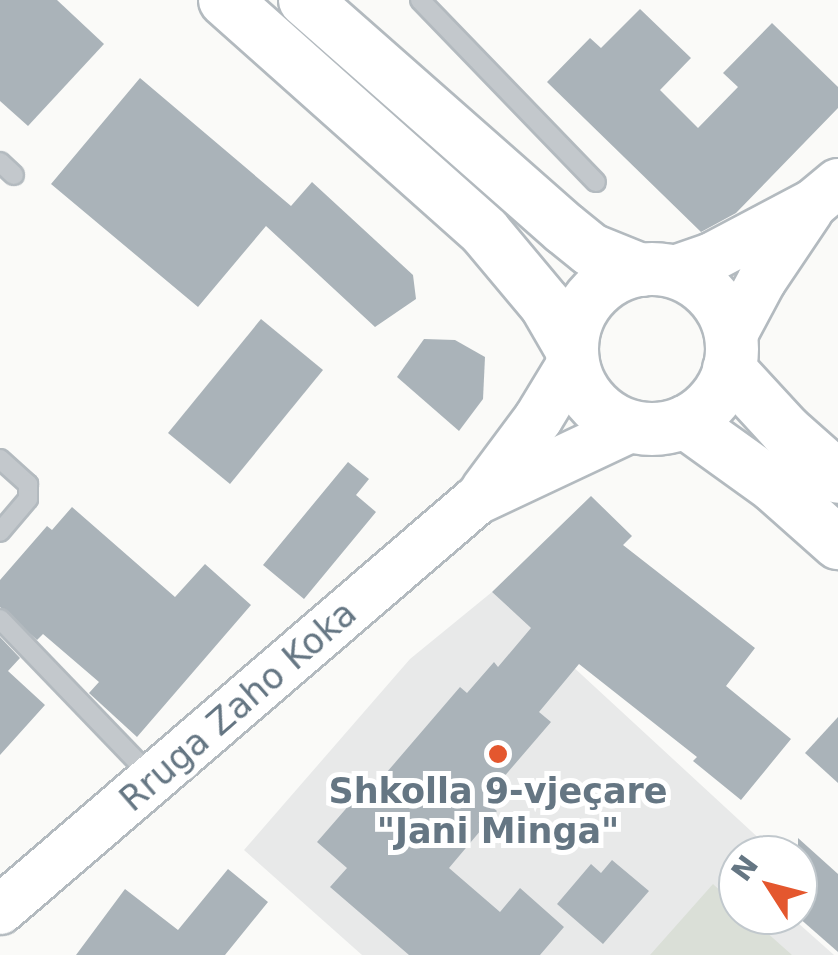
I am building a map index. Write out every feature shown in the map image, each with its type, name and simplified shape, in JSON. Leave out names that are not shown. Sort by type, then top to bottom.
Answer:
[{"type":"main road","points":[[225,0],[484,232],[546,305],[592,403],[632,427],[668,428],[686,422],[718,394],[730,353]]},
{"type":"main road","points":[[304,0],[592,250],[657,271],[712,296],[730,353],[786,431],[838,477]]},
{"type":"main road","points":[[572,355],[586,303],[610,281],[657,271]]},
{"type":"main road","points":[[686,422],[774,486],[838,542]]},
{"type":"street","points":[[657,271],[712,257],[826,193]]},
{"type":"street","points":[[730,353],[762,280],[826,193]]},
{"type":"street","points":[[477,500],[538,419],[572,355]]},
{"type":"street","points":[[477,500],[632,427]]},
{"type":"street","name":"Rruga Zaho Koka","points":[[0,910],[477,500]]},
{"type":"lane","points":[[420,0],[596,182]]},
{"type":"lane","points":[[0,459],[28,484],[28,499],[0,532]]},
{"type":"lane","points":[[0,619],[154,778]]},
{"type":"shaded area","name":"Shkolla 9-vjeçare \"Jani Minga\"","points":[[492,592],[755,835],[718,835],[718,935],[812,935],[834,955],[362,955],[244,850],[410,659]]},
{"type":"shaded area","points":[[713,884],[718,889],[718,935],[770,935],[792,955],[650,955]]},
{"type":"building","points":[[0,0],[57,0],[104,44],[28,126],[0,101]]},
{"type":"building","points":[[640,9],[691,58],[660,90],[698,128],[738,87],[723,73],[772,23],[838,87],[838,108],[736,213],[701,232],[547,82],[590,38],[601,48]]},
{"type":"building","points":[[140,78],[291,206],[312,182],[413,275],[416,299],[375,327],[266,226],[198,307],[51,184]]},
{"type":"building","points":[[261,319],[323,370],[230,484],[168,433]]},
{"type":"building","points":[[424,339],[455,340],[485,357],[483,399],[459,431],[397,377]]},
{"type":"building","points":[[348,462],[369,479],[356,495],[376,512],[304,599],[263,565]]},
{"type":"building","points":[[591,496],[632,536],[623,545],[755,648],[726,686],[791,739],[741,800],[693,761],[697,757],[579,664],[539,712],[551,722],[484,800],[497,811],[449,868],[500,912],[520,888],[564,927],[540,955],[409,955],[330,887],[347,868],[317,842],[364,788],[369,793],[460,687],[467,693],[494,662],[498,667],[531,628],[492,592]]},
{"type":"building","points":[[72,507],[175,597],[205,564],[251,605],[137,737],[89,693],[99,682],[43,634],[37,640],[0,607],[0,580],[47,526],[52,530]]},
{"type":"building","points":[[0,637],[20,658],[8,671],[45,705],[0,755]]},
{"type":"building","points":[[838,717],[838,783],[805,753]]},
{"type":"building","points":[[818,856],[838,874],[838,952],[818,934]]},
{"type":"building","points":[[612,860],[649,891],[603,944],[557,904],[591,864],[601,873]]},
{"type":"building","points":[[228,869],[268,902],[225,955],[76,955],[125,889],[178,930]]},
{"type":"place","name":"Shkolla 9-vjeçare \"Jani Minga\"","points":[[498,754]]}]
